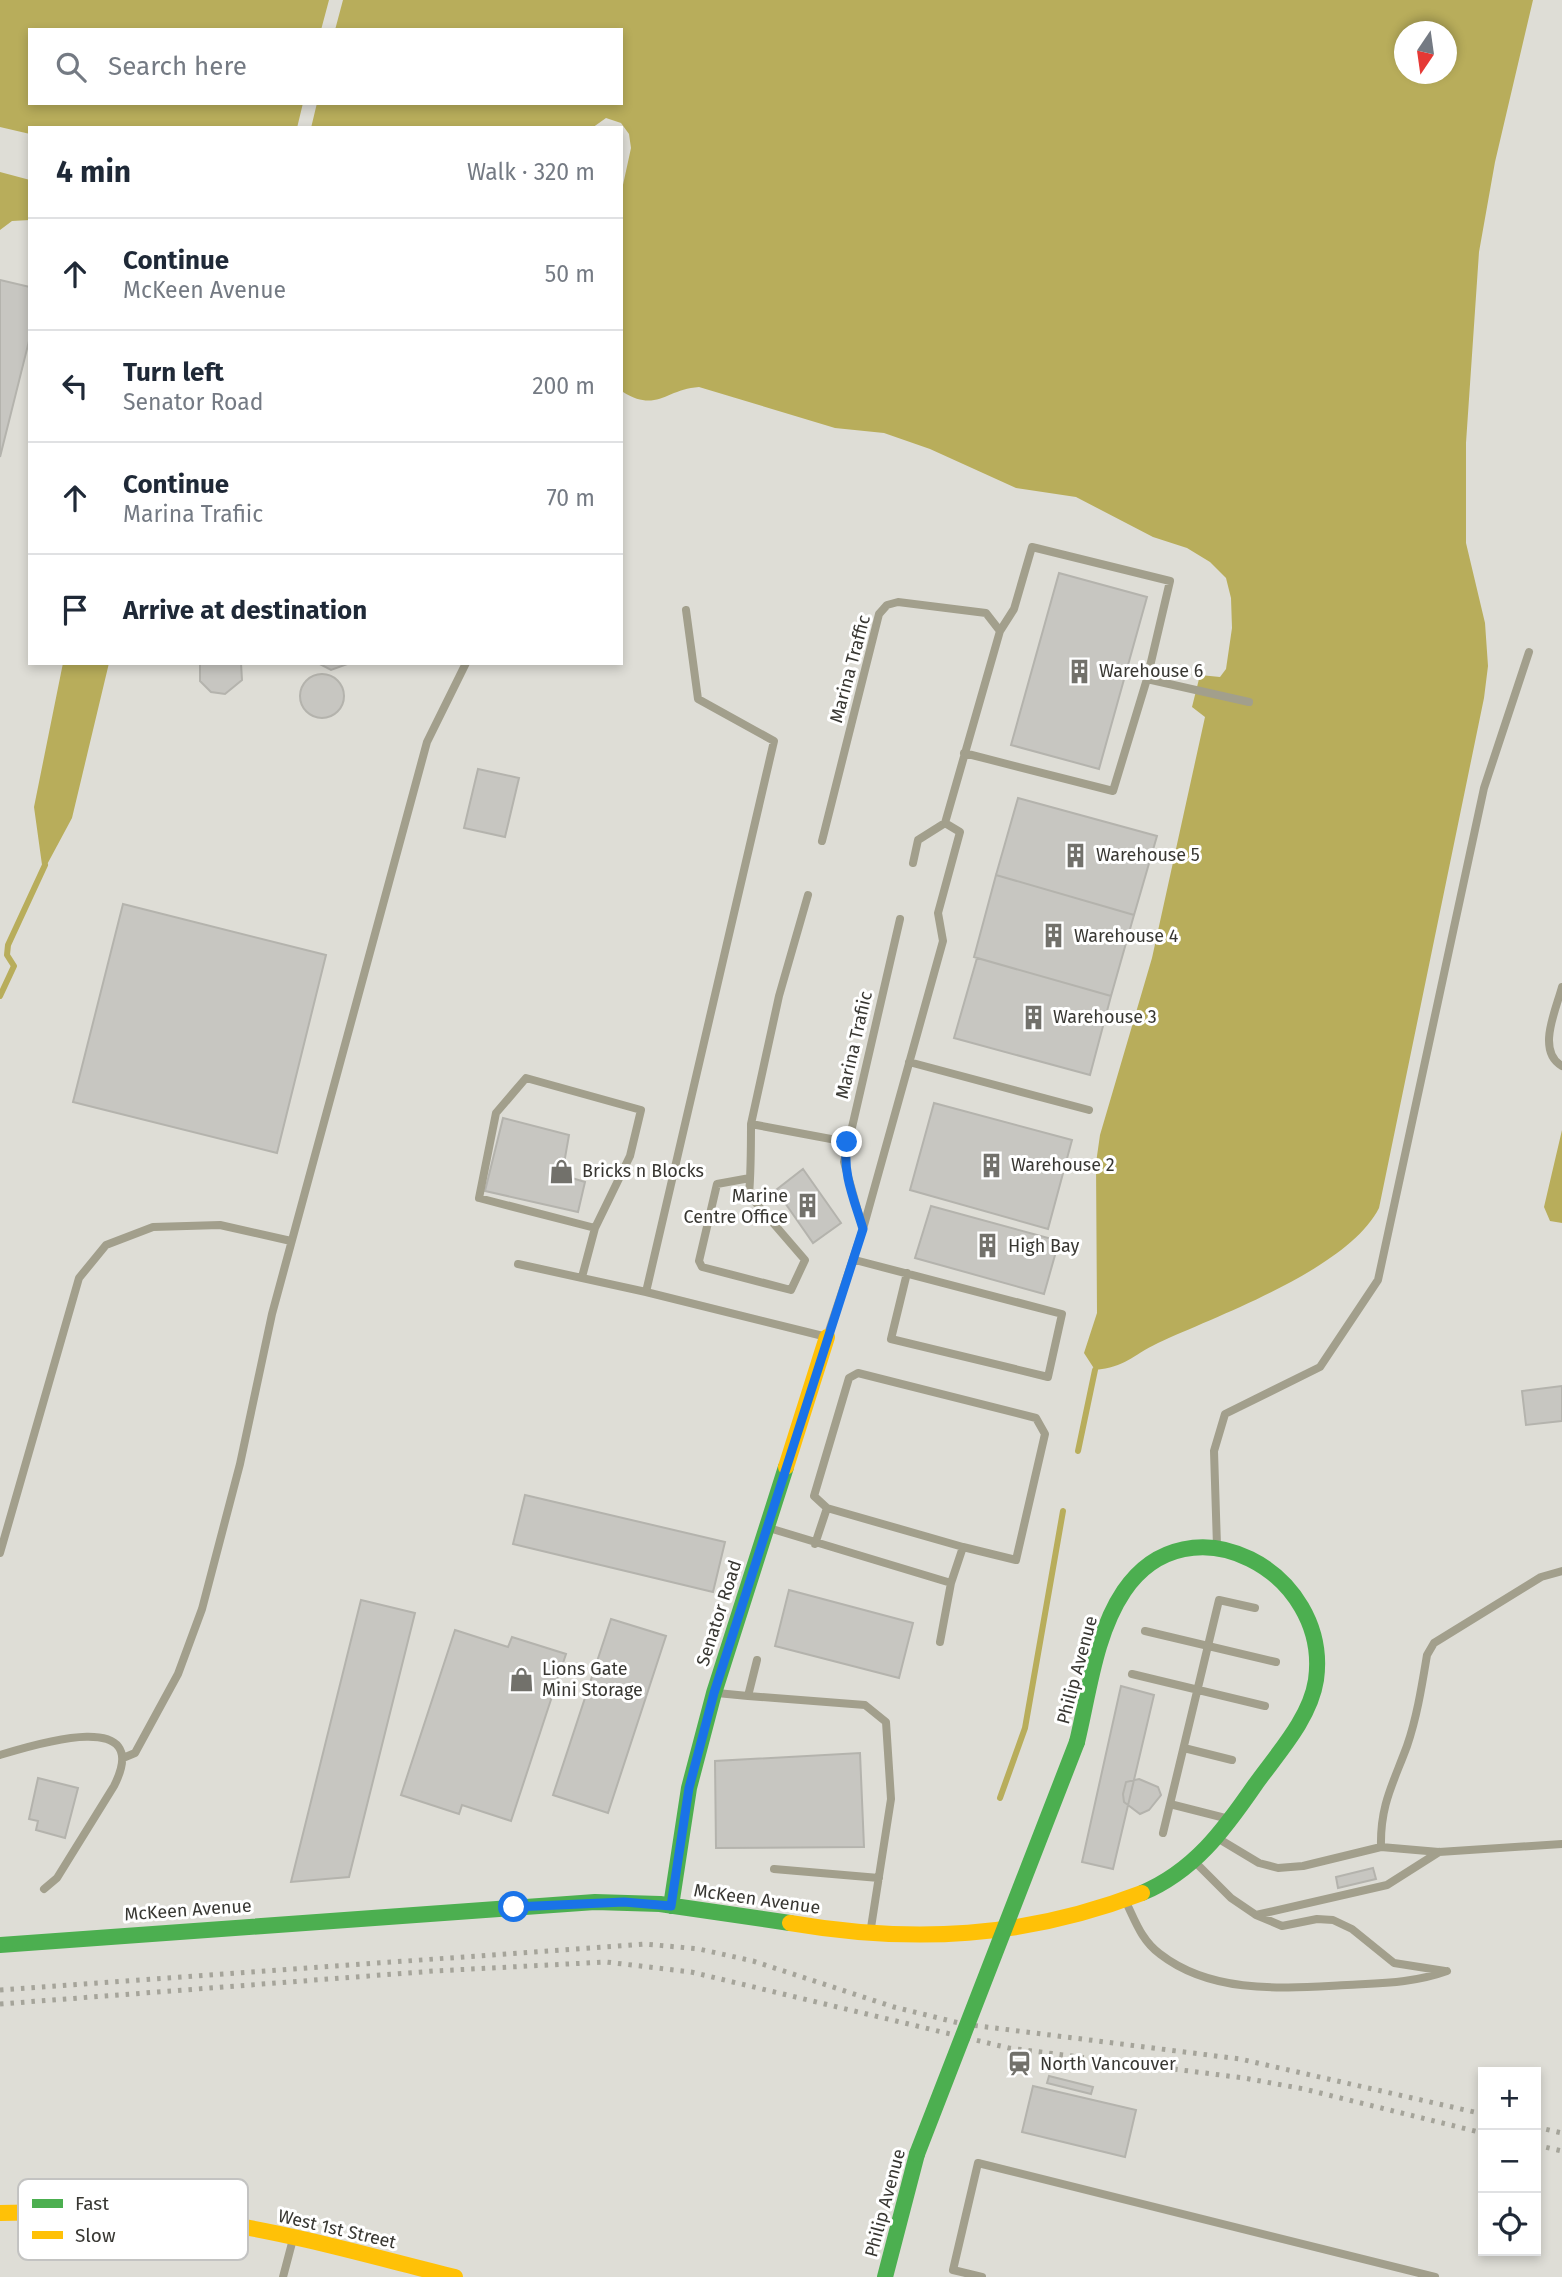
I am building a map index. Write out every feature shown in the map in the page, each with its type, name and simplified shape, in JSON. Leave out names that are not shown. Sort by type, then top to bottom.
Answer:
[{"type":"street","name":"Senator Road","points":[[671,1906],[689,1788],[714,1693],[827,1337]]},
{"type":"street","name":"Philip Avenue","points":[[885,2277],[917,2154],[1077,1742],[1106,1630],[1126,1587],[1160,1557],[1186,1546],[1217,1548],[1248,1557],[1296,1592],[1314,1623],[1319,1649],[1317,1678],[1308,1707],[1219,1839],[1196,1863],[1167,1880]]},
{"type":"street","name":"McKeen Avenue","points":[[0,1945],[211,1927],[624,1902],[870,1934],[907,1937],[949,1935],[1073,1915],[1125,1900],[1167,1880]]},
{"type":"street","name":"West 1st Street","points":[[0,2213],[18,2213]]},
{"type":"street","name":"West 1st Street","points":[[248,2230],[293,2237],[455,2277]]},
{"type":"lane","points":[[913,863],[918,840],[945,822],[964,753],[1000,631],[1014,609],[1032,547],[1170,581],[1147,679],[1113,791],[964,753]]},
{"type":"lane","name":"Marina Traffic","points":[[822,841],[879,614],[887,605],[898,602],[986,613],[1000,631]]},
{"type":"lane","points":[[646,1292],[774,741],[698,699],[686,610]]},
{"type":"lane","points":[[1217,1548],[1214,1451],[1224,1414],[1320,1367],[1378,1280],[1484,788],[1529,652]]},
{"type":"lane","points":[[123,1758],[135,1753],[178,1674],[202,1609],[240,1464],[272,1314],[427,742],[465,665]]},
{"type":"lane","points":[[1147,679],[1249,702]]},
{"type":"lane","points":[[518,1264],[646,1292],[827,1337],[844,1282],[855,1260],[943,940],[939,913],[960,832],[945,822]]},
{"type":"lane","points":[[750,1178],[717,1184],[698,1255],[702,1267],[791,1290],[804,1260],[749,1195],[750,1178],[751,1124],[760,1074],[808,895]]},
{"type":"lane","name":"Marina Trafiic","points":[[863,1229],[845,1169],[847,1142],[900,919]]},
{"type":"lane","points":[[1562,987],[1547,1047],[1554,1061],[1562,1066]]},
{"type":"lane","points":[[909,1062],[1090,1110]]},
{"type":"lane","points":[[582,1277],[595,1228],[630,1156],[641,1110],[526,1078],[496,1113],[478,1198],[595,1228]]},
{"type":"lane","points":[[751,1124],[847,1142]]},
{"type":"lane","points":[[0,1553],[79,1278],[106,1245],[153,1227],[185,1224],[220,1225],[291,1241]]},
{"type":"lane","points":[[855,1260],[907,1273],[1062,1314],[1048,1377],[891,1339],[907,1273]]},
{"type":"lane","points":[[858,1373],[1036,1418],[1045,1434],[1016,1560],[963,1547],[827,1508],[814,1496],[849,1378],[858,1373]]},
{"type":"lane","points":[[815,1544],[827,1508]]},
{"type":"lane","points":[[767,1527],[815,1544],[951,1583]]},
{"type":"lane","points":[[940,1642],[951,1583],[963,1547]]},
{"type":"lane","points":[[1381,1847],[1380,1820],[1386,1797],[1407,1746],[1427,1655],[1434,1643],[1541,1577],[1562,1571]]},
{"type":"lane","points":[[1163,1833],[1219,1600],[1255,1608]]},
{"type":"lane","points":[[1145,1631],[1276,1662]]},
{"type":"lane","points":[[748,1696],[757,1660]]},
{"type":"lane","points":[[1132,1674],[1265,1706]]},
{"type":"lane","points":[[714,1693],[865,1705],[886,1721],[891,1799],[870,1934]]},
{"type":"lane","points":[[0,1755],[83,1736],[107,1737],[118,1744],[123,1758],[122,1771],[114,1786],[57,1878],[44,1889]]},
{"type":"lane","points":[[1184,1748],[1232,1760]]},
{"type":"lane","points":[[1170,1804],[1232,1820]]},
{"type":"lane","points":[[1219,1839],[1259,1863],[1278,1868],[1314,1864],[1381,1847],[1439,1852],[1562,1844]]},
{"type":"lane","points":[[1256,1915],[1387,1885],[1439,1852]]},
{"type":"lane","points":[[1125,1900],[1142,1935],[1160,1954],[1188,1970],[1230,1983],[1255,1987],[1296,1987],[1421,1981],[1447,1971],[1394,1963],[1352,1929],[1333,1920],[1317,1919],[1282,1926],[1256,1915],[1231,1898],[1196,1863]]},
{"type":"lane","points":[[774,1869],[879,1878]]},
{"type":"lane","points":[[982,2277],[953,2270],[978,2163],[1435,2277]]},
{"type":"lane","points":[[283,2277],[293,2237]]},
{"type":"shaded area","points":[[0,0],[1533,0],[1495,162],[1479,252],[1466,443],[1466,543],[1485,623],[1488,666],[1484,698],[1379,1208],[1363,1230],[1340,1251],[1280,1288],[1158,1343],[1121,1364],[1095,1370],[1084,1353],[1097,1313],[1096,1163],[1100,1135],[1152,958],[1205,717],[1192,707],[1200,675],[1220,677],[1226,669],[1232,628],[1231,598],[1226,578],[1210,562],[1187,548],[1153,537],[1076,497],[1016,488],[930,449],[884,433],[835,428],[699,387],[653,400],[635,398],[623,392],[623,185],[631,148],[629,134],[621,123],[606,118],[595,126],[28,126],[28,220],[12,221],[0,230]]},
{"type":"shaded area","points":[[63,665],[109,665],[72,818],[43,872],[34,807]]},
{"type":"shaded area","points":[[1562,1130],[1562,1223],[1550,1221],[1544,1207]]},
{"type":"pier","points":[[329,0],[343,0],[336,28],[322,28]]},
{"type":"pier","points":[[303,105],[317,105],[311,126],[297,126]]},
{"type":"pier","points":[[0,127],[28,134],[28,179],[0,172]]},
{"type":"building","points":[[0,280],[28,287],[28,345],[0,457]]},
{"type":"building","name":"Warehouse 6","points":[[1059,573],[1147,597],[1099,769],[1011,745]]},
{"type":"building","points":[[200,665],[241,665],[242,680],[225,694],[211,692],[200,681]]},
{"type":"building","points":[[322,665],[345,665],[331,670]]},
{"type":"building","points":[[322,674],[331,675],[338,680],[343,687],[343,705],[338,712],[331,717],[322,718],[313,717],[306,712],[301,705],[300,696],[301,687],[306,680],[313,675]]},
{"type":"building","points":[[478,769],[519,778],[505,837],[464,828]]},
{"type":"building","name":"Warehouse 5","points":[[1018,798],[1157,836],[1134,915],[996,875]]},
{"type":"building","name":"Warehouse 4","points":[[996,875],[1134,915],[1111,996],[974,957]]},
{"type":"building","points":[[123,904],[326,955],[277,1153],[73,1102]]},
{"type":"building","name":"Warehouse 3","points":[[977,958],[1111,996],[1090,1075],[954,1038]]},
{"type":"building","name":"Warehouse 2","points":[[934,1103],[1072,1140],[1048,1229],[910,1190]]},
{"type":"building","points":[[503,1118],[569,1135],[562,1175],[585,1182],[578,1212],[485,1191]]},
{"type":"building","name":"Marine Centre Office","points":[[803,1169],[841,1223],[813,1243],[776,1190]]},
{"type":"building","name":"High Bay","points":[[931,1206],[1059,1241],[1044,1294],[915,1258]]},
{"type":"building","points":[[1562,1386],[1562,1421],[1526,1425],[1522,1391]]},
{"type":"building","points":[[525,1495],[725,1542],[713,1592],[513,1544]]},
{"type":"building","points":[[789,1590],[913,1623],[899,1678],[775,1646]]},
{"type":"building","points":[[361,1600],[415,1613],[349,1877],[291,1882]]},
{"type":"building","points":[[611,1619],[666,1636],[608,1813],[553,1795]]},
{"type":"building","points":[[455,1630],[508,1647],[512,1637],[566,1654],[511,1821],[462,1805],[459,1814],[401,1795]]},
{"type":"building","points":[[1121,1686],[1154,1695],[1113,1869],[1082,1862]]},
{"type":"building","points":[[860,1753],[864,1847],[716,1848],[715,1761]]},
{"type":"building","points":[[38,1778],[78,1788],[65,1838],[36,1830],[38,1821],[29,1819]]},
{"type":"building","points":[[1139,1779],[1158,1787],[1161,1795],[1149,1810],[1140,1814],[1124,1802],[1123,1794],[1126,1782]]},
{"type":"building","points":[[1373,1868],[1376,1879],[1338,1888],[1336,1877]]},
{"type":"building","points":[[1049,2076],[1093,2087],[1091,2094],[1047,2083]]},
{"type":"building","points":[[1033,2086],[1136,2110],[1125,2157],[1022,2132]]},
{"type":"waterway","points":[[0,996],[14,966],[7,955],[8,945],[45,865]]},
{"type":"waterway","points":[[1078,1451],[1095,1370]]},
{"type":"waterway","points":[[1000,1798],[1025,1728],[1063,1511]]},
{"type":"railway","points":[[0,1990],[645,1944],[699,1949],[753,1961],[894,2007],[963,2024],[1240,2059],[1478,2113]]},
{"type":"railway","points":[[0,2004],[434,1971],[606,1962],[691,1972],[1009,2048],[1244,2078],[1304,2089],[1478,2132]]},
{"type":"railway","points":[[1541,2128],[1562,2133]]},
{"type":"railway","points":[[1541,2146],[1562,2151]]},
{"type":"traffic: fast","points":[[671,1906],[689,1788],[714,1693],[786,1467]]},
{"type":"traffic: fast","points":[[1077,1742],[1094,1664],[1106,1626],[1124,1591],[1152,1563],[1184,1549],[1217,1548],[1250,1559],[1279,1579],[1301,1607],[1315,1641],[1316,1680],[1313,1694],[1300,1722],[1232,1818],[1206,1848],[1177,1873],[1142,1893]]},
{"type":"traffic: fast","points":[[917,2154],[1077,1742]]},
{"type":"traffic: fast","points":[[0,1945],[595,1902],[660,1904],[790,1923]]},
{"type":"traffic: fast","points":[[885,2277],[917,2154]]},
{"type":"traffic: slow","points":[[786,1467],[827,1337]]},
{"type":"traffic: slow","points":[[790,1923],[880,1934],[968,1933],[1055,1920],[1142,1893]]},
{"type":"traffic: slow","points":[[0,2213],[18,2213]]},
{"type":"traffic: slow","points":[[248,2228],[309,2240],[455,2277]]},
{"type":"place","name":"Warehouse 6","points":[[1079,671]]},
{"type":"place","name":"Warehouse 5","points":[[1076,855]]},
{"type":"place","name":"Warehouse 4","points":[[1054,936]]},
{"type":"place","name":"Warehouse 3","points":[[1033,1017]]},
{"type":"place","name":"Warehouse 2","points":[[991,1165]]},
{"type":"place","name":"Bricks n Blocks","points":[[562,1171]]},
{"type":"place","name":"Marine Centre Office","points":[[808,1206]]},
{"type":"place","name":"High Bay","points":[[988,1246]]},
{"type":"place","name":"Lions Gate Mini Storage","points":[[522,1679]]},
{"type":"place","name":"North Vancouver","points":[[1020,2064]]},
{"type":"route","points":[[514,1907],[624,1902],[671,1906],[689,1788],[714,1693],[863,1229],[846,1177],[844,1161],[847,1142]]}]
